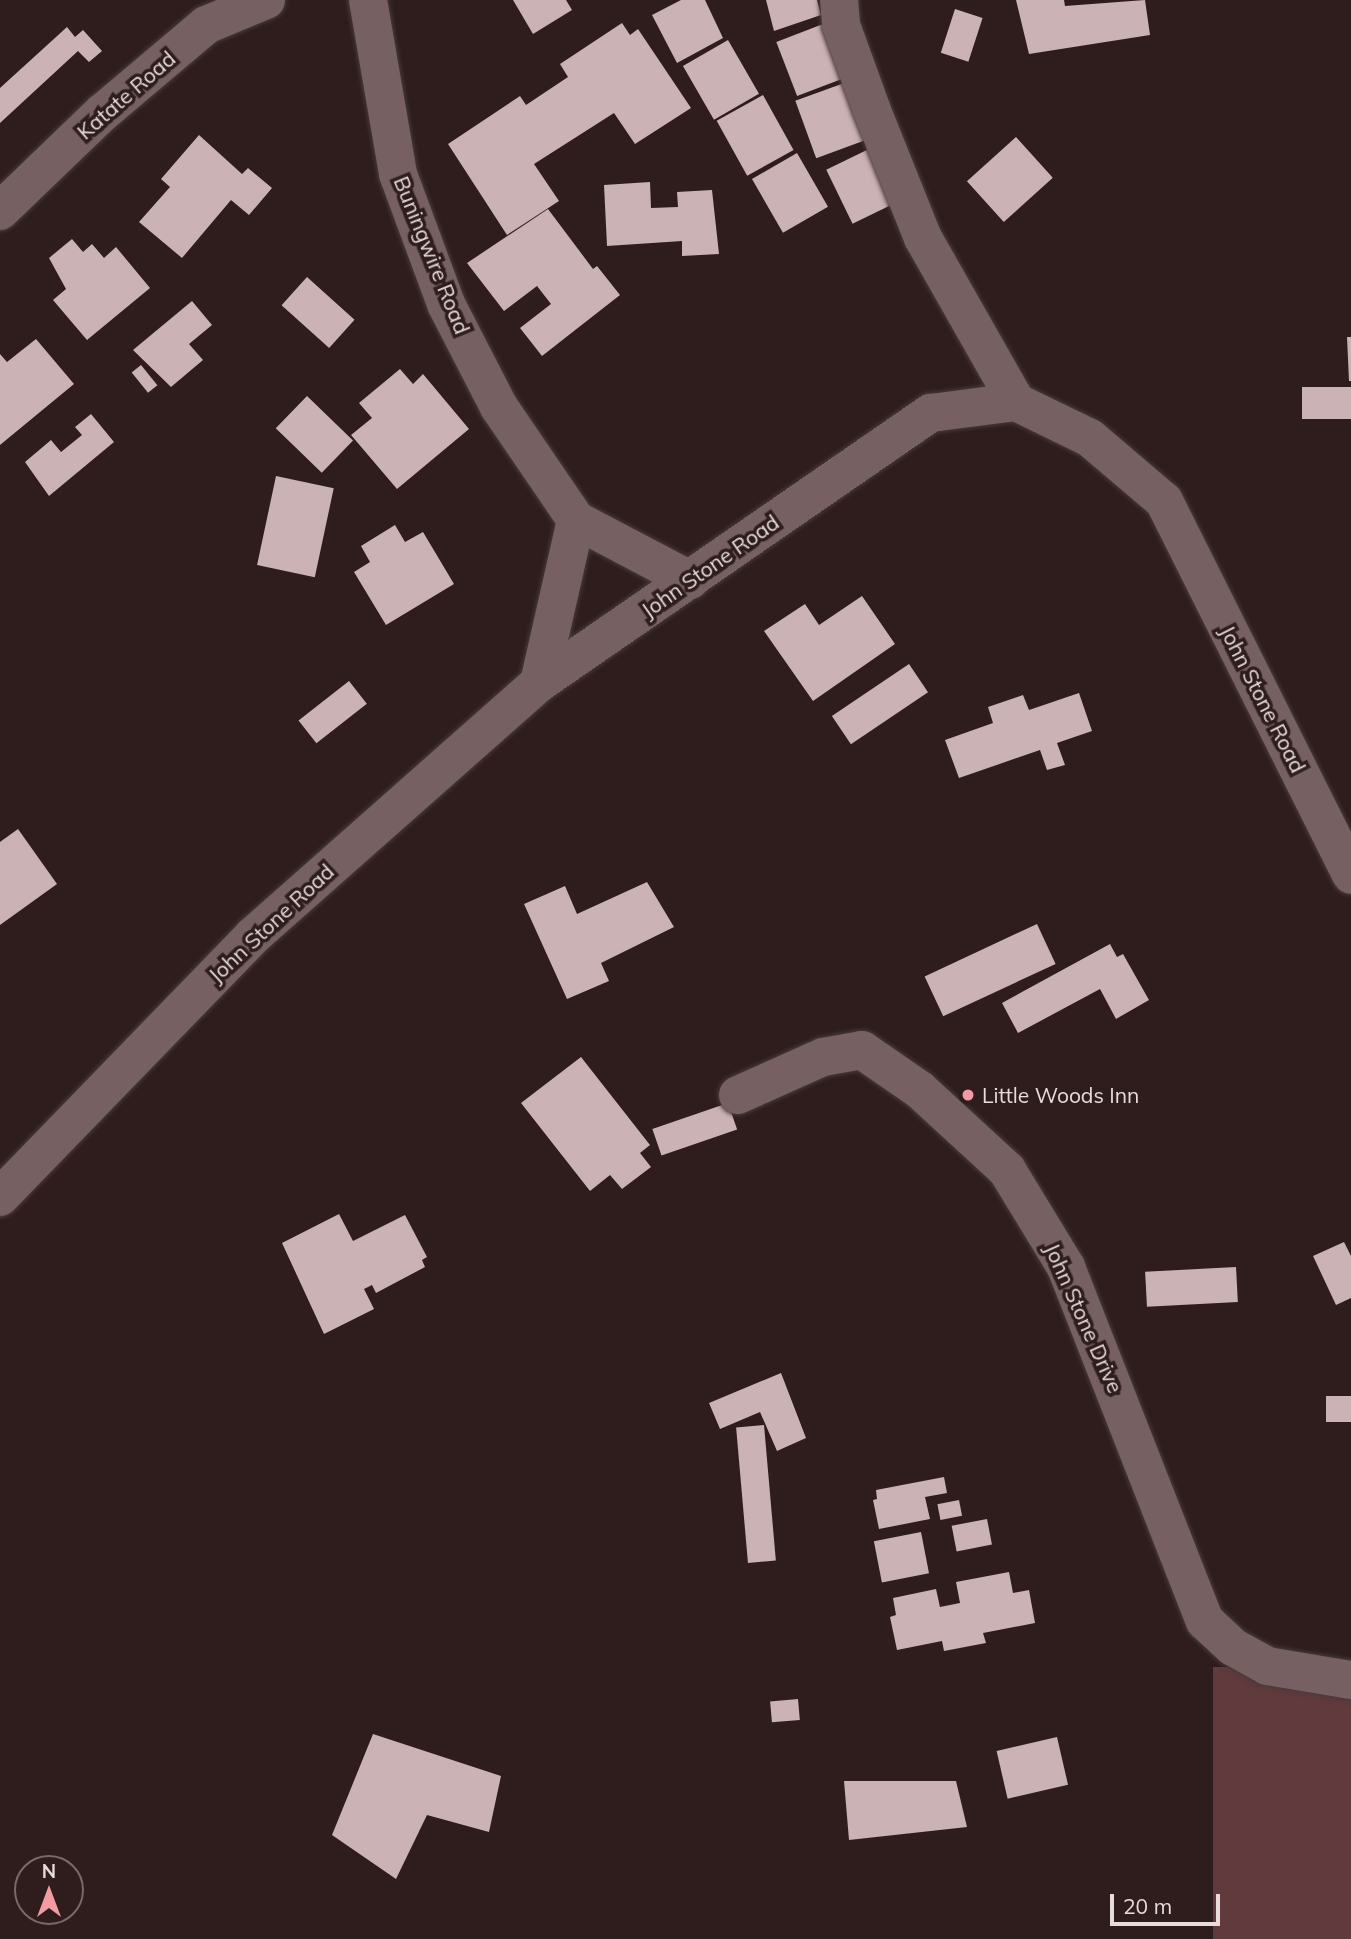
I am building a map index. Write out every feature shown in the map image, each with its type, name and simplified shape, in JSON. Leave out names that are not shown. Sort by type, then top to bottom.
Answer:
[{"type":"street","name":"Katate Road","points":[[0,211],[102,113],[206,25],[266,0]]},
{"type":"street","name":"Buningwire Road","points":[[368,0],[398,174],[446,304],[499,407],[576,520],[690,580]]},
{"type":"street","points":[[839,0],[841,25],[923,238],[1016,402]]},
{"type":"street","name":"John Stone Road","points":[[0,1197],[253,936],[539,682],[931,413],[1016,402],[1090,438],[1164,501],[1351,874]]},
{"type":"street","points":[[539,682],[576,520]]},
{"type":"street","name":"John Stone Drive","points":[[738,1095],[823,1057],[862,1050],[920,1090],[1007,1170],[1066,1267],[1205,1621],[1233,1647],[1267,1666],[1351,1681]]},
{"type":"shaded area","points":[[1213,1667],[1351,1667],[1351,1939],[1213,1939]]},
{"type":"building","points":[[513,0],[566,0],[572,10],[533,34]]},
{"type":"building","points":[[681,0],[705,0],[723,38],[677,63],[652,15]]},
{"type":"building","points":[[766,0],[817,0],[821,15],[774,31]]},
{"type":"building","points":[[1016,0],[1064,0],[1065,6],[1145,0],[1150,35],[1029,54]]},
{"type":"building","points":[[955,9],[983,18],[968,62],[941,53]]},
{"type":"building","points":[[622,23],[630,35],[638,29],[691,108],[635,144],[614,113],[534,164],[559,201],[507,235],[448,144],[520,96],[526,105],[568,77],[560,64]]},
{"type":"building","points":[[823,24],[844,78],[797,96],[776,42]]},
{"type":"building","points":[[67,27],[75,37],[83,30],[102,51],[89,62],[78,51],[0,123],[0,88]]},
{"type":"building","points":[[728,40],[759,94],[714,120],[683,66]]},
{"type":"building","points":[[847,82],[868,139],[816,158],[795,101]]},
{"type":"building","points":[[763,95],[794,150],[747,176],[717,121]]},
{"type":"building","points":[[199,135],[242,174],[248,168],[272,188],[249,215],[231,200],[182,258],[139,222],[170,187],[161,179]]},
{"type":"building","points":[[1016,137],[1053,178],[1004,222],[967,181]]},
{"type":"building","points":[[873,147],[899,201],[853,224],[826,170]]},
{"type":"building","points":[[797,153],[828,207],[783,233],[752,179]]},
{"type":"building","points":[[650,182],[651,208],[678,207],[677,192],[712,190],[719,254],[682,256],[682,241],[607,246],[604,185]]},
{"type":"building","points":[[548,209],[593,269],[597,266],[620,295],[542,356],[520,328],[551,304],[537,286],[504,311],[467,263]]},
{"type":"building","points":[[72,239],[83,252],[92,244],[104,258],[116,247],[150,288],[87,340],[53,300],[66,289],[49,258]]},
{"type":"building","points":[[307,277],[355,320],[329,348],[282,305]]},
{"type":"building","points":[[192,301],[212,325],[189,344],[203,360],[171,387],[133,350]]},
{"type":"building","points":[[1347,337],[1351,337],[1351,381],[1349,381]]},
{"type":"building","points":[[36,339],[74,384],[0,445],[0,354],[7,362]]},
{"type":"building","points":[[141,365],[157,385],[148,393],[132,373]]},
{"type":"building","points":[[400,369],[413,384],[423,374],[469,429],[397,489],[351,435],[372,418],[359,403]]},
{"type":"building","points":[[1302,387],[1351,387],[1351,419],[1302,419]]},
{"type":"building","points":[[307,396],[353,440],[322,473],[276,428]]},
{"type":"building","points":[[91,414],[114,442],[49,496],[25,462],[51,440],[61,452],[82,435],[75,427]]},
{"type":"building","points":[[276,476],[334,488],[315,577],[257,565]]},
{"type":"building","points":[[395,525],[405,542],[423,532],[454,584],[386,625],[354,572],[370,562],[361,546]]},
{"type":"building","points":[[862,596],[895,644],[813,701],[764,631],[805,604],[819,625]]},
{"type":"building","points":[[909,664],[928,692],[851,744],[832,716]]},
{"type":"building","points":[[349,681],[367,704],[316,743],[299,720]]},
{"type":"building","points":[[1079,693],[1092,731],[1057,743],[1065,765],[1047,770],[1040,750],[959,778],[945,740],[993,723],[988,707],[1023,695],[1029,710]]},
{"type":"building","points":[[18,829],[57,884],[0,925],[0,842]]},
{"type":"building","points":[[647,882],[674,927],[601,963],[609,981],[567,999],[524,904],[565,886],[577,914]]},
{"type":"building","points":[[1037,924],[1056,964],[943,1016],[925,976]]},
{"type":"building","points":[[1110,944],[1117,957],[1123,954],[1149,1000],[1116,1019],[1100,989],[1018,1033],[1002,1003]]},
{"type":"building","points":[[581,1057],[650,1145],[640,1153],[651,1167],[622,1189],[610,1175],[590,1191],[521,1103]]},
{"type":"building","points":[[728,1103],[737,1129],[661,1156],[652,1129]]},
{"type":"building","points":[[339,1214],[353,1241],[405,1215],[427,1257],[422,1260],[425,1267],[376,1293],[372,1285],[364,1289],[374,1309],[324,1334],[282,1243]]},
{"type":"building","points":[[1344,1242],[1351,1256],[1351,1298],[1336,1305],[1313,1256]]},
{"type":"building","points":[[1236,1267],[1238,1302],[1147,1307],[1145,1272]]},
{"type":"building","points":[[781,1373],[806,1438],[777,1451],[760,1412],[720,1429],[709,1403]]},
{"type":"building","points":[[1326,1396],[1351,1396],[1351,1422],[1326,1422]]},
{"type":"building","points":[[764,1425],[776,1560],[748,1563],[736,1427]]},
{"type":"building","points":[[944,1477],[947,1493],[925,1497],[930,1519],[879,1529],[873,1500],[877,1499],[876,1490]]},
{"type":"building","points":[[959,1500],[962,1516],[940,1520],[937,1504]]},
{"type":"building","points":[[987,1519],[992,1545],[957,1551],[952,1526]]},
{"type":"building","points":[[921,1532],[929,1573],[882,1582],[874,1541]]},
{"type":"building","points":[[1009,1572],[1013,1593],[1029,1590],[1035,1623],[983,1633],[986,1643],[944,1651],[942,1641],[897,1650],[890,1617],[896,1615],[893,1598],[936,1589],[940,1607],[960,1603],[956,1582]]},
{"type":"building","points":[[798,1699],[800,1720],[772,1722],[770,1701]]},
{"type":"building","points":[[373,1734],[501,1776],[489,1832],[427,1815],[396,1879],[332,1835]]},
{"type":"building","points":[[1057,1737],[1068,1785],[1008,1799],[997,1751]]},
{"type":"building","points":[[844,1781],[956,1781],[967,1827],[849,1840]]},
{"type":"place","name":"Little Woods Inn","points":[[968,1095]]}]
